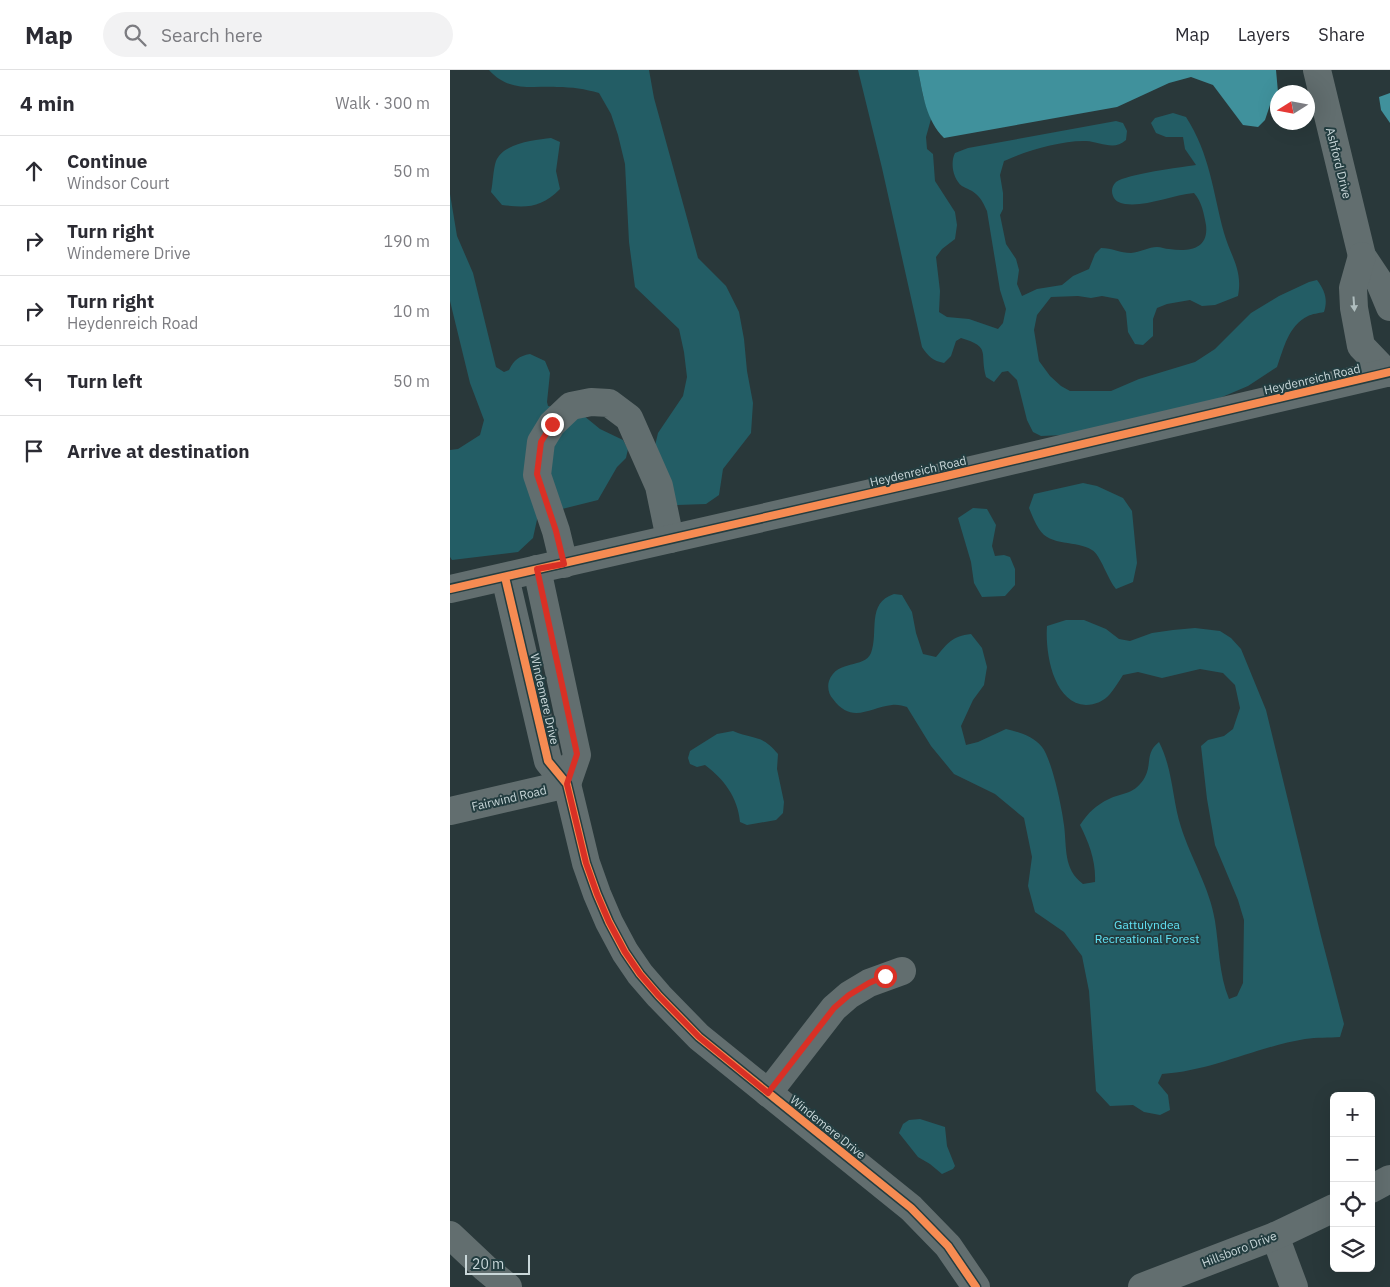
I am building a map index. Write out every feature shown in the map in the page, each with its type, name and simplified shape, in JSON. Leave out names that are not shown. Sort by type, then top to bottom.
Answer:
[{"type":"street","name":"Ashford Drive","points":[[1317,70],[1362,256],[1380,282],[1390,307]]},
{"type":"street","name":"Ashford Drive","points":[[1362,256],[1354,288],[1354,308],[1361,346],[1389,373]]},
{"type":"street","name":"Heydenreich Road","points":[[450,590],[1389,373]]},
{"type":"street","points":[[564,564],[556,531],[537,474],[541,442],[552,424],[571,406],[591,402],[609,403],[629,418],[659,486],[670,540]]},
{"type":"street","name":"Windemere Drive","points":[[537,569],[577,754],[567,784]]},
{"type":"street","name":"Windemere Drive","points":[[506,577],[548,762],[567,784],[586,863],[609,922],[625,952],[640,974],[699,1037],[911,1208],[948,1246],[976,1287]]},
{"type":"street","name":"Fairwind Road","points":[[450,811],[567,784]]},
{"type":"street","points":[[768,1093],[839,1004],[849,995],[869,983],[902,971]]},
{"type":"street","points":[[1375,1187],[1390,1179]]},
{"type":"street","name":"Hillsboro Drive","points":[[1142,1287],[1275,1236],[1330,1210]]},
{"type":"street","points":[[450,1234],[508,1287]]},
{"type":"street","points":[[1275,1236],[1294,1287]]},
{"type":"green space","points":[[489,70],[649,70],[654,98],[698,258],[726,286],[739,312],[753,403],[751,433],[723,469],[719,495],[706,504],[677,505],[654,450],[658,433],[683,396],[687,377],[684,352],[679,329],[635,287],[629,242],[625,164],[611,114],[599,93],[563,87],[512,85],[504,82]]},
{"type":"green space","points":[[858,70],[918,70],[923,96],[931,119],[926,137],[927,149],[933,154],[935,181],[955,212],[957,225],[955,239],[942,249],[936,257],[940,291],[939,312],[947,317],[969,319],[998,329],[1003,323],[1006,309],[1000,290],[987,211],[978,196],[973,191],[962,186],[956,179],[953,166],[955,153],[968,148],[1116,121],[1123,123],[1127,131],[1126,140],[1117,145],[1086,141],[1066,142],[1033,150],[1004,161],[1000,175],[1003,209],[1000,215],[1006,244],[1016,259],[1019,270],[1017,284],[1022,296],[1037,289],[1062,285],[1073,276],[1089,269],[1095,254],[1101,248],[1131,253],[1157,247],[1183,250],[1196,248],[1201,244],[1206,233],[1206,225],[1201,204],[1194,193],[1142,204],[1125,204],[1118,202],[1112,192],[1116,182],[1131,176],[1196,165],[1185,149],[1183,137],[1166,137],[1156,133],[1151,123],[1155,118],[1173,113],[1186,117],[1201,145],[1206,159],[1224,233],[1238,271],[1238,296],[1215,305],[1202,306],[1190,300],[1167,304],[1157,308],[1153,319],[1153,336],[1143,345],[1135,344],[1128,332],[1126,312],[1118,299],[1102,296],[1091,298],[1078,296],[1051,297],[1037,315],[1034,330],[1039,361],[1050,376],[1070,391],[1111,391],[1139,379],[1195,362],[1215,349],[1251,313],[1279,296],[1309,282],[1317,280],[1322,288],[1326,299],[1324,312],[1301,320],[1291,332],[1277,367],[1248,386],[1175,417],[1063,435],[1041,436],[1033,432],[1027,420],[1017,380],[1008,371],[1002,372],[994,382],[986,377],[981,348],[971,341],[961,338],[956,341],[951,356],[944,363],[931,358],[922,347]]},
{"type":"green space","points":[[551,138],[560,142],[556,171],[560,189],[546,200],[533,205],[502,205],[491,192],[495,165],[500,155],[512,146]]},
{"type":"green space","points":[[450,194],[457,236],[473,273],[496,367],[504,372],[509,370],[517,359],[530,354],[545,361],[550,373],[548,406],[578,411],[600,429],[623,440],[628,449],[626,458],[617,467],[598,500],[538,515],[533,538],[518,552],[452,560],[450,557],[450,450],[458,449],[480,435],[484,420],[470,383],[450,301]]},
{"type":"green space","points":[[1083,483],[1097,486],[1123,498],[1132,511],[1137,563],[1133,582],[1116,589],[1095,552],[1086,547],[1057,541],[1044,535],[1029,508],[1034,494]]},
{"type":"green space","points":[[973,508],[987,509],[996,525],[992,546],[995,556],[1004,555],[1010,557],[1015,569],[1015,585],[1005,596],[982,597],[974,583],[971,562],[958,518]]},
{"type":"green space","name":"Gattulyndea Recreational Forest","points":[[894,594],[902,595],[912,612],[923,654],[936,657],[955,638],[971,634],[982,648],[987,667],[984,685],[973,700],[961,726],[966,745],[978,742],[1006,729],[1030,737],[1042,747],[1053,773],[1059,796],[1069,865],[1072,872],[1083,884],[1095,882],[1095,874],[1091,852],[1080,825],[1089,813],[1100,804],[1133,790],[1141,783],[1147,772],[1150,754],[1159,742],[1170,773],[1181,827],[1213,909],[1221,970],[1229,999],[1237,996],[1243,983],[1244,920],[1238,900],[1215,845],[1201,746],[1208,740],[1224,736],[1233,729],[1240,708],[1235,685],[1223,673],[1200,669],[1162,678],[1138,672],[1123,675],[1110,694],[1099,702],[1086,705],[1075,702],[1066,695],[1053,674],[1048,649],[1047,626],[1066,620],[1084,620],[1106,629],[1119,639],[1130,641],[1152,633],[1195,628],[1220,631],[1231,638],[1241,649],[1266,710],[1344,1024],[1340,1037],[1309,1038],[1269,1047],[1216,1064],[1162,1074],[1158,1083],[1168,1095],[1170,1110],[1160,1115],[1144,1112],[1133,1105],[1110,1106],[1096,1091],[1089,991],[1082,956],[1064,932],[1035,912],[1028,886],[1032,857],[1024,818],[995,794],[954,774],[931,746],[907,707],[900,705],[884,706],[854,713],[840,707],[829,693],[828,683],[833,674],[844,667],[868,658],[873,645],[877,611],[885,598]]},
{"type":"green space","points":[[733,731],[762,740],[778,754],[777,769],[784,802],[783,813],[776,820],[747,825],[740,822],[733,797],[718,776],[705,765],[697,767],[690,764],[688,758],[690,751],[717,734]]},
{"type":"green space","points":[[920,1119],[945,1127],[947,1146],[955,1166],[953,1169],[942,1174],[918,1157],[899,1133],[903,1124],[909,1120]]},
{"type":"shaded area","points":[[918,70],[1276,70],[1277,85],[1270,85],[1270,105],[1265,120],[1258,127],[1243,125],[1213,85],[1191,77],[1169,83],[1117,107],[944,138],[929,115]]},
{"type":"shaded area","points":[[1390,93],[1390,123],[1381,110],[1379,97]]},
{"type":"cycle path","points":[[450,589],[942,477],[1390,372]]},
{"type":"cycle path","points":[[505,577],[548,761],[567,784],[586,863],[609,922],[625,952],[640,974],[659,996],[699,1037],[911,1208],[948,1246],[976,1287]]},
{"type":"route","points":[[552,424],[541,442],[537,474],[556,531],[564,564],[537,569],[577,754],[567,784],[586,863],[609,922],[625,952],[640,974],[659,996],[699,1037],[768,1093],[834,1008],[849,995],[885,976]]}]
